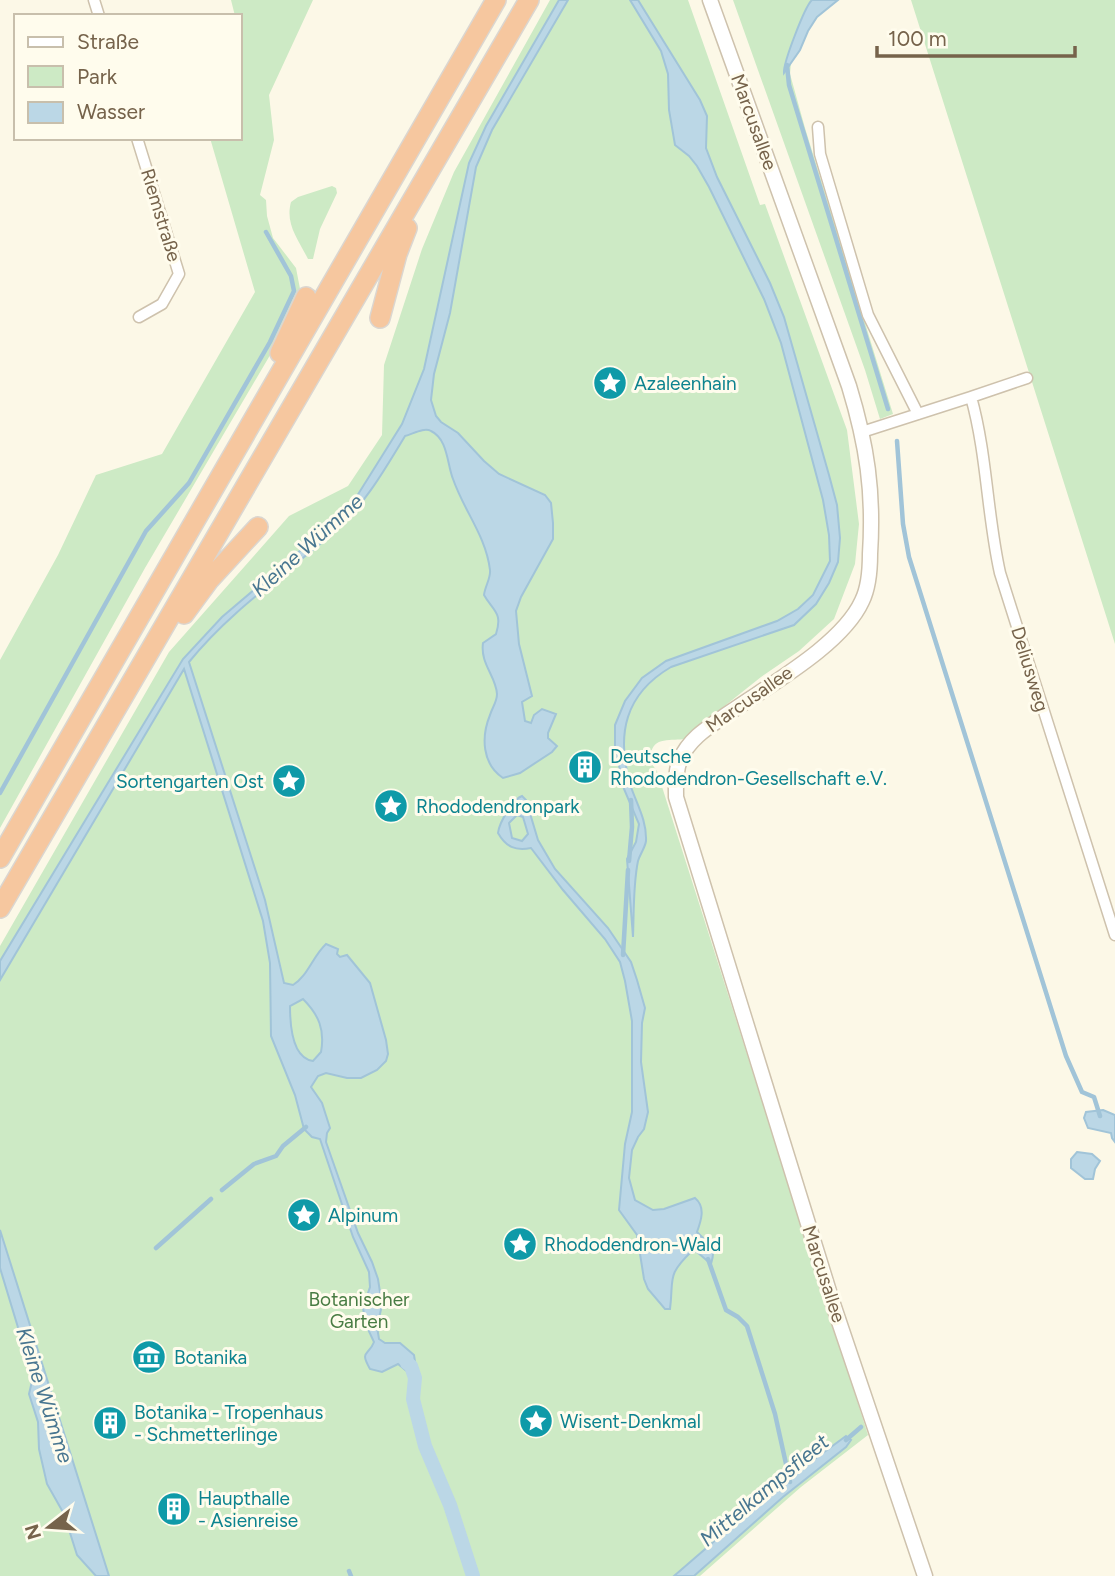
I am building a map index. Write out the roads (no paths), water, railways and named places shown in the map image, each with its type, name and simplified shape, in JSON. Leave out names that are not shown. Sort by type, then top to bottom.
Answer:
[{"type":"highway","points":[[0,858],[496,0]]},
{"type":"highway","points":[[0,908],[529,0]]},
{"type":"highway","points":[[380,318],[397,254],[431,167]]},
{"type":"highway","points":[[257,416],[281,351],[306,297]]},
{"type":"highway","points":[[116,709],[209,580],[257,527]]},
{"type":"street","name":"Marcusallee","points":[[710,0],[838,354],[862,432],[871,478],[872,527],[864,598],[854,615],[841,632],[820,649],[699,734],[680,760],[676,776],[676,797],[802,1206],[925,1576]]},
{"type":"street","points":[[818,127],[820,154],[868,315],[918,414]]},
{"type":"street","name":"Riemstraße","points":[[138,140],[179,274],[162,304],[139,317]]},
{"type":"street","points":[[862,432],[1027,378]]},
{"type":"street","name":"Deliusweg","points":[[971,397],[978,421],[992,538],[1000,573],[1115,935]]},
{"type":"water","name":"Kleine Wümme","points":[[559,0],[568,0],[492,130],[476,167],[450,313],[434,374],[431,400],[441,422],[458,433],[499,474],[545,495],[551,503],[553,539],[516,611],[519,644],[532,696],[522,702],[525,721],[531,723],[534,715],[542,709],[556,714],[548,738],[557,746],[520,773],[503,778],[487,758],[485,732],[497,694],[484,657],[483,643],[496,634],[498,627],[498,616],[484,595],[490,576],[488,558],[453,479],[444,446],[437,435],[428,430],[405,436],[354,512],[332,534],[239,610],[189,662],[265,900],[284,983],[293,985],[298,981],[326,944],[338,949],[337,954],[340,957],[347,955],[370,983],[386,1040],[386,1061],[377,1070],[361,1078],[326,1073],[318,1076],[311,1087],[322,1103],[330,1128],[326,1142],[358,1233],[378,1279],[382,1305],[377,1327],[379,1339],[385,1343],[400,1343],[414,1355],[417,1374],[415,1378],[398,1364],[382,1372],[370,1369],[365,1359],[374,1342],[366,1325],[363,1308],[370,1287],[369,1272],[353,1237],[320,1139],[312,1137],[304,1129],[295,1095],[271,1036],[270,963],[263,921],[184,669],[0,980],[0,961],[183,659],[222,617],[328,527],[357,496],[402,424],[424,369],[469,163],[486,126]],"holes":[[[303,999],[320,1023],[322,1037],[321,1052],[313,1061],[306,1059],[296,1047],[291,1022],[290,1006]]]},
{"type":"water","points":[[630,0],[638,0],[700,100],[707,116],[706,148],[717,177],[784,317],[837,505],[840,538],[838,562],[829,583],[816,604],[794,625],[671,667],[655,678],[634,703],[628,717],[624,748],[630,784],[643,819],[646,841],[636,870],[633,937],[627,859],[636,842],[639,824],[624,789],[615,747],[615,725],[625,701],[642,678],[666,661],[777,621],[798,609],[813,595],[830,561],[823,500],[781,343],[764,299],[709,187],[689,156],[675,145],[669,110],[668,74],[661,51]]},
{"type":"water","points":[[812,0],[838,0],[817,17],[800,50],[784,73],[795,35]]},
{"type":"water","points":[[522,796],[526,800],[538,840],[555,869],[608,928],[631,962],[637,980],[645,1008],[641,1062],[648,1112],[644,1129],[632,1150],[629,1178],[635,1200],[653,1210],[695,1198],[702,1210],[697,1232],[713,1249],[711,1264],[692,1251],[678,1266],[673,1278],[670,1309],[665,1309],[648,1289],[637,1235],[619,1210],[625,1144],[632,1112],[632,1021],[620,962],[605,939],[531,848],[512,847],[504,842],[498,833],[507,812]],"holes":[[[517,815],[523,817],[528,834],[522,841],[512,838],[509,823]]]},
{"type":"water","points":[[1103,1110],[1115,1115],[1115,1142],[1111,1133],[1088,1128],[1084,1118],[1086,1112]]},
{"type":"water","points":[[1077,1152],[1092,1154],[1100,1161],[1093,1179],[1085,1179],[1071,1168],[1071,1159]]},
{"type":"water","name":"Kleine Wümme","points":[[0,1230],[109,1576],[96,1576],[77,1555],[64,1514],[47,1484],[39,1449],[38,1422],[29,1394],[33,1377],[0,1268]]},
{"type":"water","points":[[846,1436],[851,1440],[846,1447],[783,1497],[694,1576],[674,1576],[778,1486]]},
{"type":"waterway","points":[[787,65],[789,85],[888,409]]},
{"type":"waterway","points":[[0,793],[146,531],[189,483],[270,342],[294,291],[291,276],[266,232]]},
{"type":"waterway","points":[[897,441],[903,524],[909,557],[1066,1056],[1082,1092],[1094,1097],[1100,1116]]},
{"type":"waterway","points":[[629,861],[631,800]]},
{"type":"waterway","points":[[623,955],[628,870]]},
{"type":"waterway","points":[[222,1190],[254,1164],[276,1156],[283,1146],[306,1127]]},
{"type":"waterway","points":[[156,1248],[211,1199]]},
{"type":"waterway","points":[[708,1259],[726,1310],[747,1326],[775,1414],[790,1482]]},
{"type":"waterway","points":[[407,1363],[411,1366],[415,1378],[413,1399],[425,1446],[450,1505],[473,1576]]},
{"type":"waterway","name":"Mittelkampsfleet","points":[[846,1440],[861,1427]]},
{"type":"waterway","points":[[349,1571],[351,1576]]},
{"type":"place","name":"Azaleenhain","points":[[610,383]]},
{"type":"place","name":"Deutsche Rhododendron-Gesellschaft e.V.","points":[[585,767]]},
{"type":"place","name":"Sortengarten Ost","points":[[289,781]]},
{"type":"place","name":"Rhododendronpark","points":[[391,806]]},
{"type":"place","name":"Alpinum","points":[[304,1215]]},
{"type":"place","name":"Rhododendron-Wald","points":[[520,1244]]},
{"type":"place","name":"Botanika","points":[[149,1357]]},
{"type":"place","name":"Wisent-Denkmal","points":[[536,1421]]},
{"type":"place","name":"Botanika - Tropenhaus - Schmetterlinge","points":[[110,1423]]},
{"type":"place","name":"Haupthalle - Asienreise","points":[[174,1509]]},
{"type":"park label","name":"Botanischer Garten","points":[[359,1310]]}]
